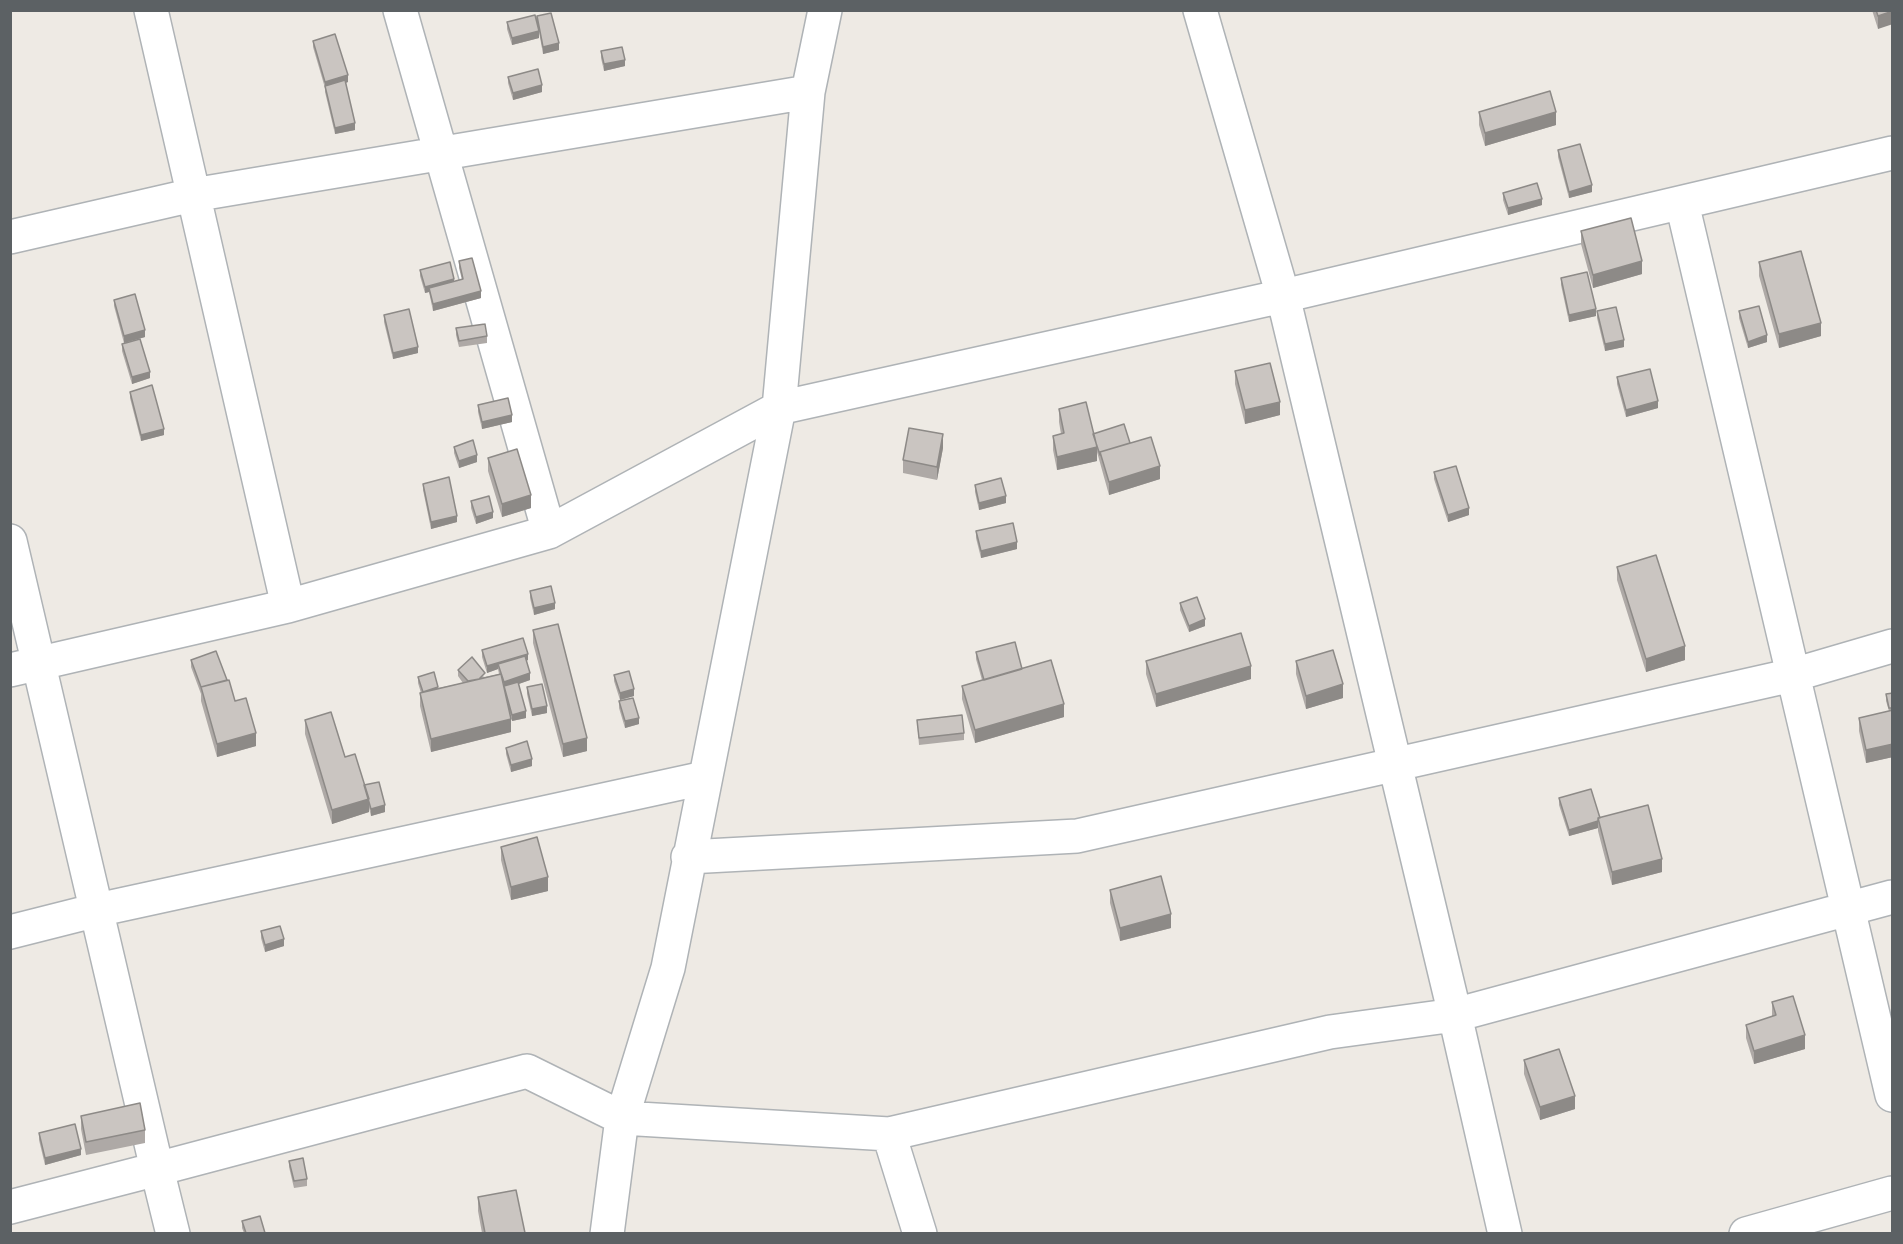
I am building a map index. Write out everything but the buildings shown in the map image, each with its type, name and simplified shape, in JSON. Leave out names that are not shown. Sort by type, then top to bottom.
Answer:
[{"type":"street","points":[[151,10],[288,606]]},
{"type":"street","points":[[400,10],[549,532]]},
{"type":"street","points":[[607,1233],[622,1118],[668,968],[688,857],[779,408],[808,92],[825,10]]},
{"type":"street","points":[[1200,10],[1283,296],[1396,765],[1505,1233]]},
{"type":"street","points":[[10,237],[193,195],[808,92]]},
{"type":"street","points":[[25,667],[288,606],[549,532],[779,408],[1283,296],[1893,153]]},
{"type":"street","points":[[1682,203],[1893,1095]]},
{"type":"street","points":[[10,541],[25,667],[97,910],[173,1233]]},
{"type":"street","points":[[688,857],[1077,836],[1793,675],[1893,646]]},
{"type":"street","points":[[10,932],[97,910],[704,778]]},
{"type":"street","points":[[10,1207],[527,1071],[622,1118],[889,1134],[1330,1032],[1455,1015],[1893,897]]},
{"type":"street","points":[[889,1134],[920,1233]]},
{"type":"street","points":[[1746,1233],[1893,1193]]}]
